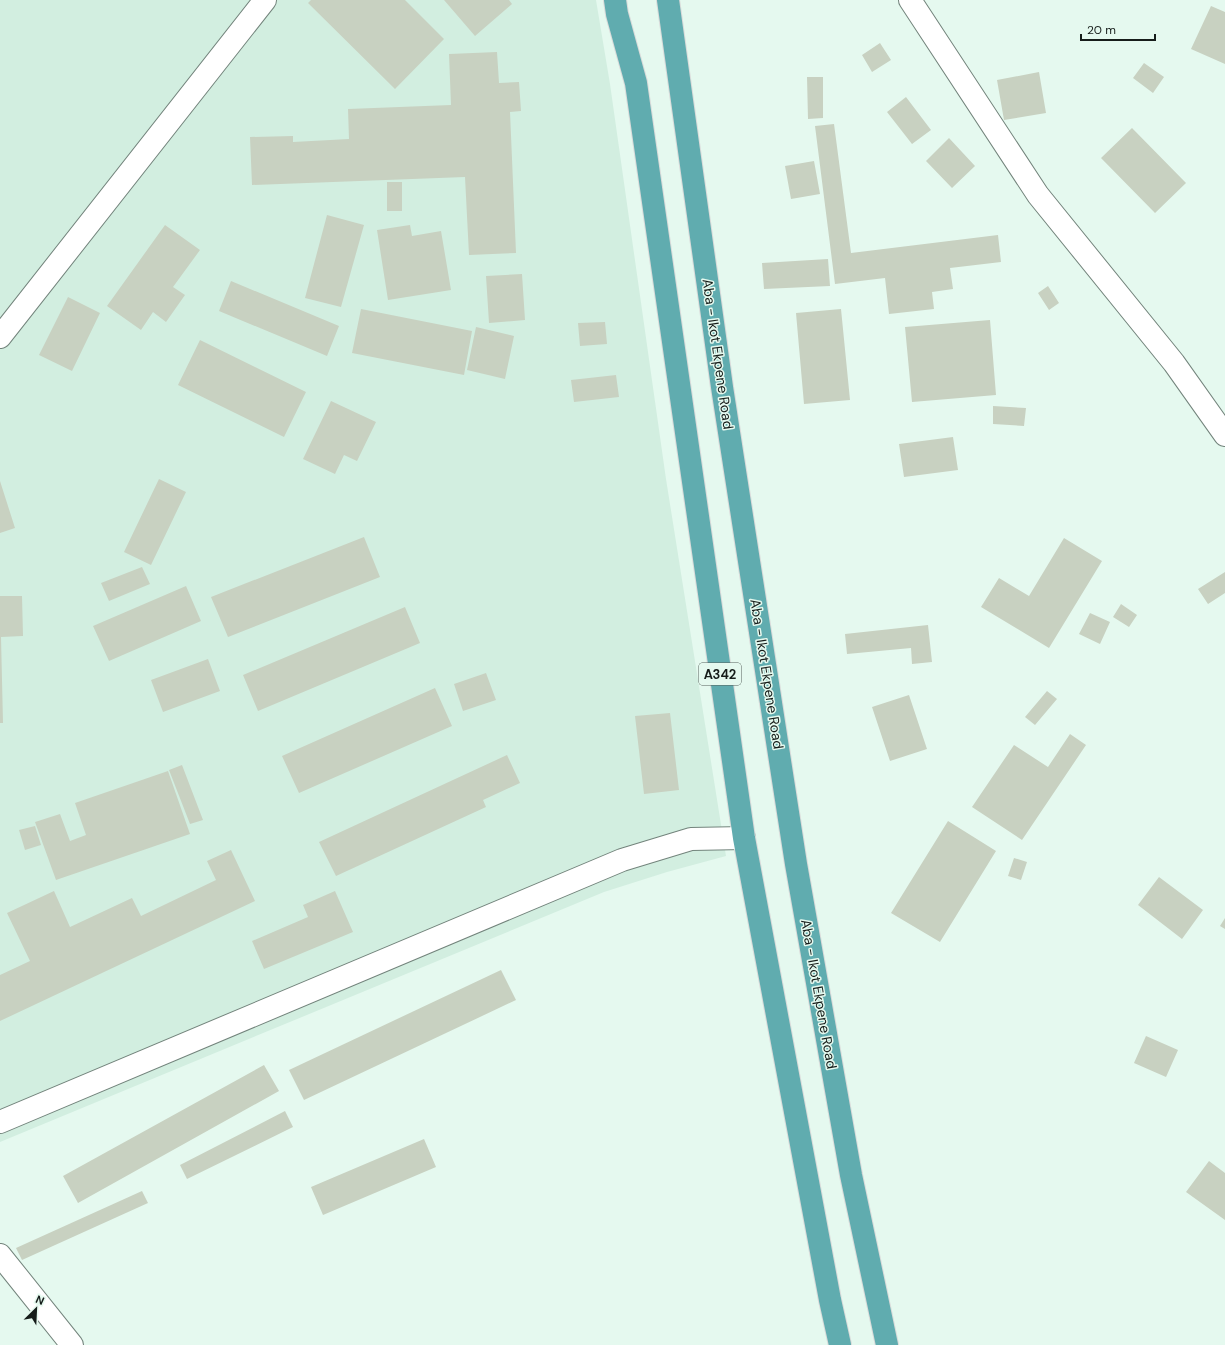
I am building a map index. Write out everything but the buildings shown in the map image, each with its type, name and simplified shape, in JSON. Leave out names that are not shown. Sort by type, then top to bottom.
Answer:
[{"type":"highway","name":"A342","points":[[615,0],[616,14],[636,83],[744,838],[840,1345]]},
{"type":"highway","name":"Aba - Ikot Ekpene Road","points":[[668,0],[722,387],[796,864],[851,1175],[887,1345]]},
{"type":"street","points":[[0,337],[265,0]]},
{"type":"street","points":[[910,0],[1038,195],[1174,362],[1225,435]]},
{"type":"street","points":[[0,1122],[622,860],[691,840],[744,838]]},
{"type":"street","points":[[0,1255],[72,1345]]},
{"type":"shaded area","points":[[0,0],[596,0],[610,84],[666,479],[726,856],[667,872],[604,892],[0,1142]]}]
